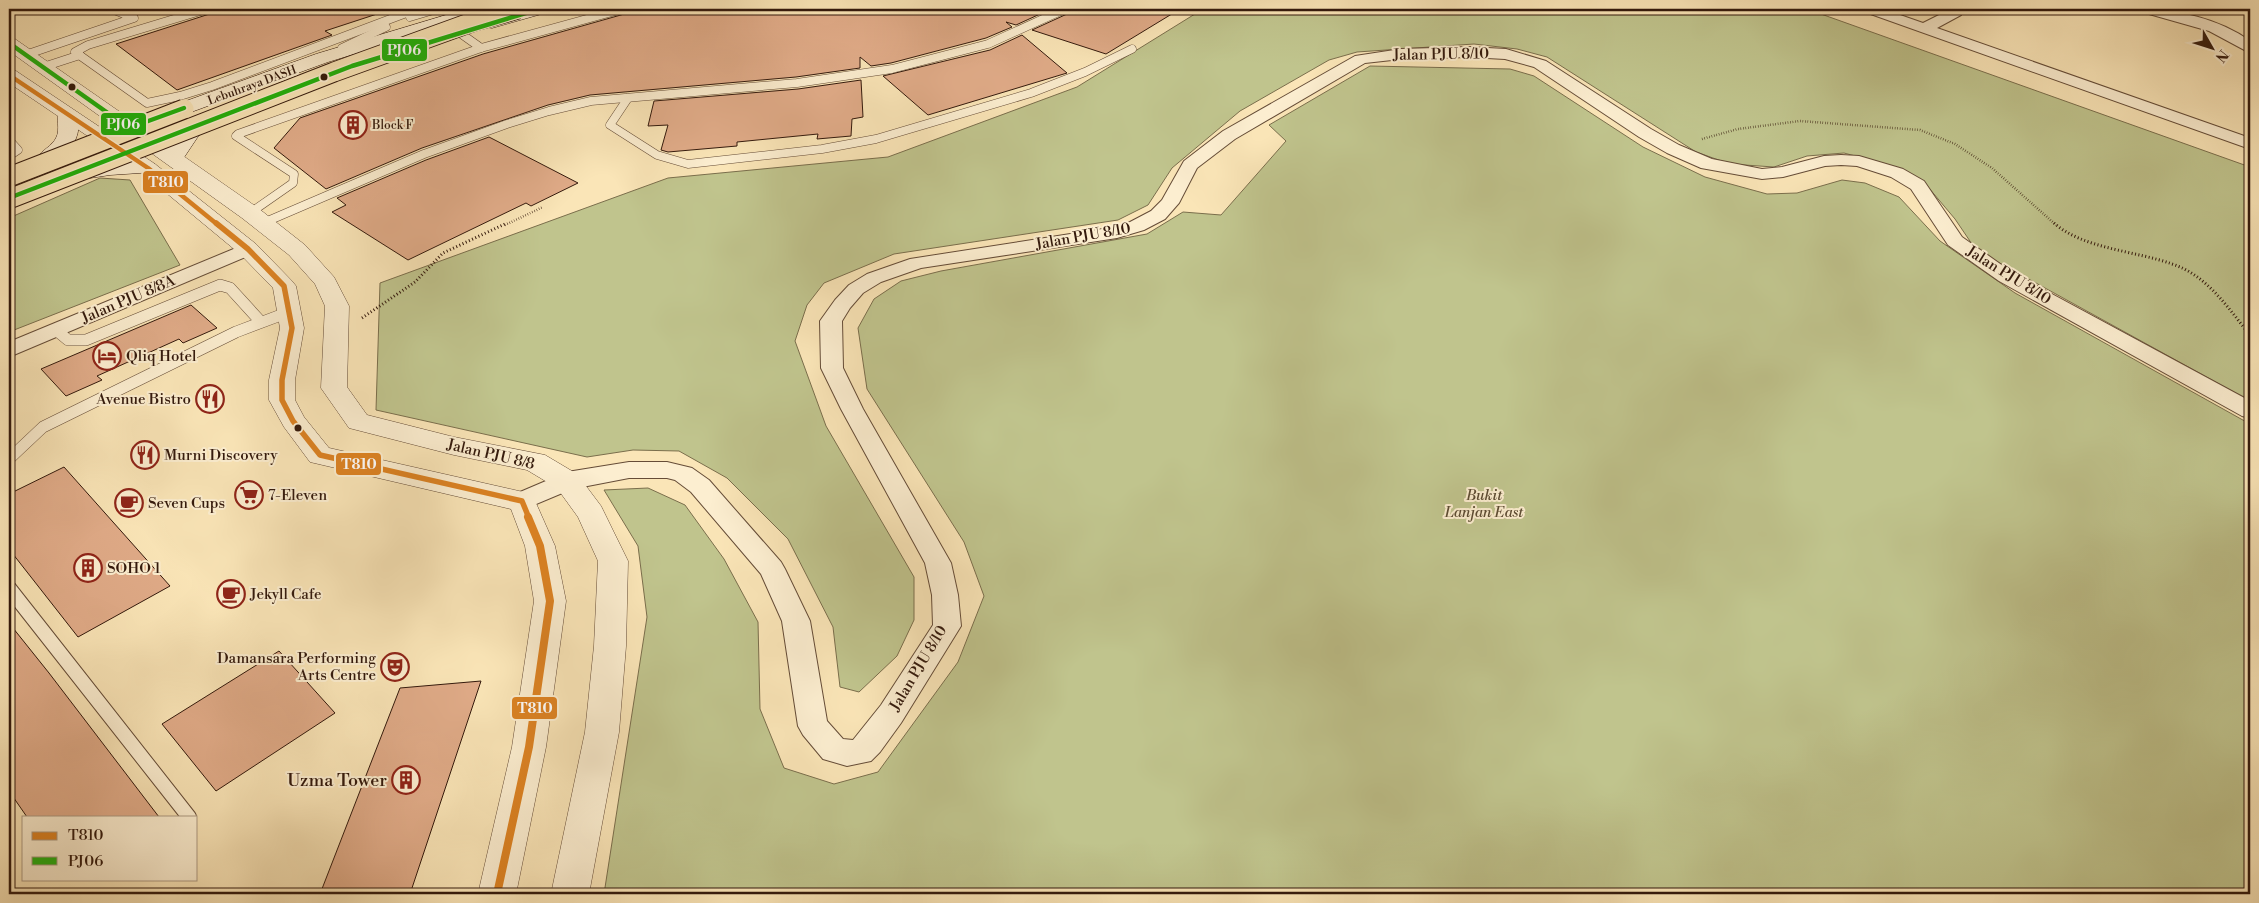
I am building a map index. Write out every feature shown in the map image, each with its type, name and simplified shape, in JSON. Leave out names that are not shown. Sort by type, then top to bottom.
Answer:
[{"type":"highway","name":"Lebuhraya DASH","points":[[9,175],[233,91],[468,9]]},
{"type":"highway","name":"Lebuhraya DASH","points":[[9,198],[334,72],[475,21],[518,9]]},
{"type":"street","points":[[9,175],[47,158],[322,58],[483,9]]},
{"type":"street","points":[[9,198],[59,177],[352,66],[539,9]]},
{"type":"street","points":[[1870,9],[2250,144]]},
{"type":"street","points":[[2147,9],[2222,31],[2236,37],[2250,48]]},
{"type":"street","points":[[1925,28],[1956,12]]},
{"type":"street","name":"Jalan PJU 8/8","points":[[9,44],[174,158],[297,250],[326,282],[337,306],[334,388],[358,422],[454,446],[534,462],[567,481],[591,513],[613,561],[610,646],[602,732],[570,894]]},
{"type":"street","name":"Jalan PJU 8/10","points":[[522,500],[567,481],[594,475],[648,469],[683,474],[700,486],[772,569],[796,621],[813,726],[834,750],[847,753],[860,752],[870,743],[902,698],[947,626],[945,595],[938,563],[852,409],[832,368],[831,321],[842,304],[856,289],[874,278],[917,263],[1117,232],[1137,226],[1158,215],[1170,203],[1190,165],[1229,134],[1360,59],[1377,56],[1469,52],[1506,54],[1527,59],[1540,64],[1568,81],[1620,117],[1673,149],[1707,164],[1762,174],[1783,172],[1824,161],[1841,160],[1859,161],[1897,173],[1918,185],[1955,241],[2006,277],[2250,411]]},
{"type":"street","points":[[9,75],[148,168],[248,249],[284,286],[292,328],[282,380],[282,400],[293,421],[320,455],[522,500],[540,546],[550,601],[529,747],[497,894]]},
{"type":"street","points":[[47,158],[62,146],[68,137],[70,127],[67,115]]},
{"type":"street","points":[[174,158],[189,134],[201,124]]},
{"type":"street","points":[[59,177],[110,169],[148,168]]},
{"type":"street","name":"Jalan PJU 8/8A","points":[[9,350],[248,249]]},
{"type":"lane","points":[[25,55],[130,21],[134,18],[112,9]]},
{"type":"lane","points":[[207,9],[82,47],[75,52],[146,103],[162,101],[258,70],[416,9]]},
{"type":"lane","points":[[322,58],[404,19],[437,9]]},
{"type":"lane","points":[[256,218],[293,183],[295,179],[294,174],[236,136],[238,134],[481,48],[623,9]]},
{"type":"lane","points":[[256,218],[377,175],[522,119],[591,101],[797,83],[892,69],[988,44],[1065,9]]},
{"type":"lane","points":[[460,33],[481,48]]},
{"type":"lane","points":[[628,98],[610,125],[651,151],[676,163],[695,163],[822,150],[876,139],[1031,93],[1086,72],[1132,50]]},
{"type":"lane","points":[[43,68],[80,55]]},
{"type":"lane","points":[[9,140],[18,150],[9,156]]},
{"type":"lane","points":[[56,330],[68,340],[86,340],[220,285],[230,288],[261,322]]},
{"type":"lane","points":[[9,459],[43,427],[177,360],[261,322],[289,312]]},
{"type":"lane","points":[[9,588],[188,816]]},
{"type":"path","points":[[1673,149],[1738,129],[1800,122],[1920,130],[1955,144],[1992,168],[2064,232],[2113,249],[2174,264],[2209,285],[2250,335]]},
{"type":"path","points":[[337,334],[415,282],[443,253],[543,207]]},
{"type":"green space","points":[[1203,9],[1807,9],[2250,167],[2250,401],[1976,250],[1955,219],[1928,187],[1885,164],[1844,153],[1807,156],[1774,167],[1730,164],[1696,152],[1547,57],[1517,49],[1474,44],[1357,52],[1329,60],[1240,111],[1172,168],[1148,205],[1118,220],[894,254],[824,283],[807,305],[795,341],[826,426],[914,577],[914,620],[897,656],[859,692],[840,687],[833,627],[788,539],[727,478],[679,451],[633,450],[587,457],[376,410],[380,283],[668,178],[888,157],[1077,87]]},
{"type":"green space","name":"Bukit Lanjan East","points":[[1370,66],[1510,69],[1534,76],[1643,147],[1705,177],[1767,194],[1797,193],[1842,180],[1865,183],[1899,197],[1940,241],[2015,293],[2250,424],[2250,894],[604,894],[647,617],[638,546],[604,490],[648,488],[685,505],[724,559],[758,622],[760,709],[784,768],[834,784],[878,772],[958,662],[984,596],[964,542],[867,389],[858,328],[874,299],[901,281],[941,271],[1147,234],[1183,212],[1221,215],[1286,141],[1269,125]]},
{"type":"green space","points":[[100,178],[130,180],[180,265],[9,332],[9,218]]},
{"type":"building","points":[[225,9],[379,9],[380,13],[325,31],[332,35],[177,90],[116,44]]},
{"type":"building","points":[[642,9],[1051,9],[1016,25],[1006,22],[1012,27],[986,38],[891,63],[871,66],[860,57],[860,68],[796,77],[590,95],[548,105],[422,148],[326,189],[274,148],[300,118],[483,54]]},
{"type":"building","points":[[1071,9],[1180,9],[1106,54],[1032,30],[1067,14]]},
{"type":"building","points":[[1022,35],[1067,73],[928,115],[883,76],[990,50]]},
{"type":"building","points":[[861,80],[863,117],[852,119],[851,136],[817,139],[818,134],[737,142],[737,146],[668,152],[661,150],[668,125],[648,126],[654,101],[798,89]]},
{"type":"building","points":[[489,137],[578,183],[531,206],[526,203],[408,260],[332,212],[346,205],[337,198],[426,160]]},
{"type":"building","name":"Qliq Hotel","points":[[191,305],[217,328],[183,343],[179,339],[97,376],[102,380],[66,396],[41,369]]},
{"type":"building","name":"SOHO 1","points":[[64,467],[170,586],[78,637],[9,549],[9,494]]},
{"type":"building","points":[[9,623],[158,816],[26,816],[9,791]]},
{"type":"building","points":[[279,651],[335,713],[216,791],[162,724]]},
{"type":"building","name":"Uzma Tower","points":[[481,681],[410,894],[320,894],[400,688]]},
{"type":"transit line","name":"PJ06","points":[[9,198],[352,66],[539,9]]},
{"type":"transit line","name":"PJ06","points":[[9,43],[129,128],[184,108]]},
{"type":"transit line","name":"T810","points":[[9,75],[148,168],[248,249],[284,286],[292,328],[282,380],[282,400],[293,421],[320,455],[522,501],[540,546],[550,601],[529,747],[497,894]]},
{"type":"place","name":"Block F","points":[[353,125]]},
{"type":"place","name":"Qliq Hotel","points":[[107,356]]},
{"type":"place","name":"Avenue Bistro","points":[[210,399]]},
{"type":"place","name":"Murni Discovery","points":[[145,455]]},
{"type":"place","name":"7-Eleven","points":[[249,495]]},
{"type":"place","name":"Seven Cups","points":[[129,503]]},
{"type":"place","name":"SOHO 1","points":[[88,568]]},
{"type":"place","name":"Jekyll Cafe","points":[[231,594]]},
{"type":"place","name":"Damansara Performing Arts Centre","points":[[395,667]]},
{"type":"place","name":"Uzma Tower","points":[[406,780]]}]
